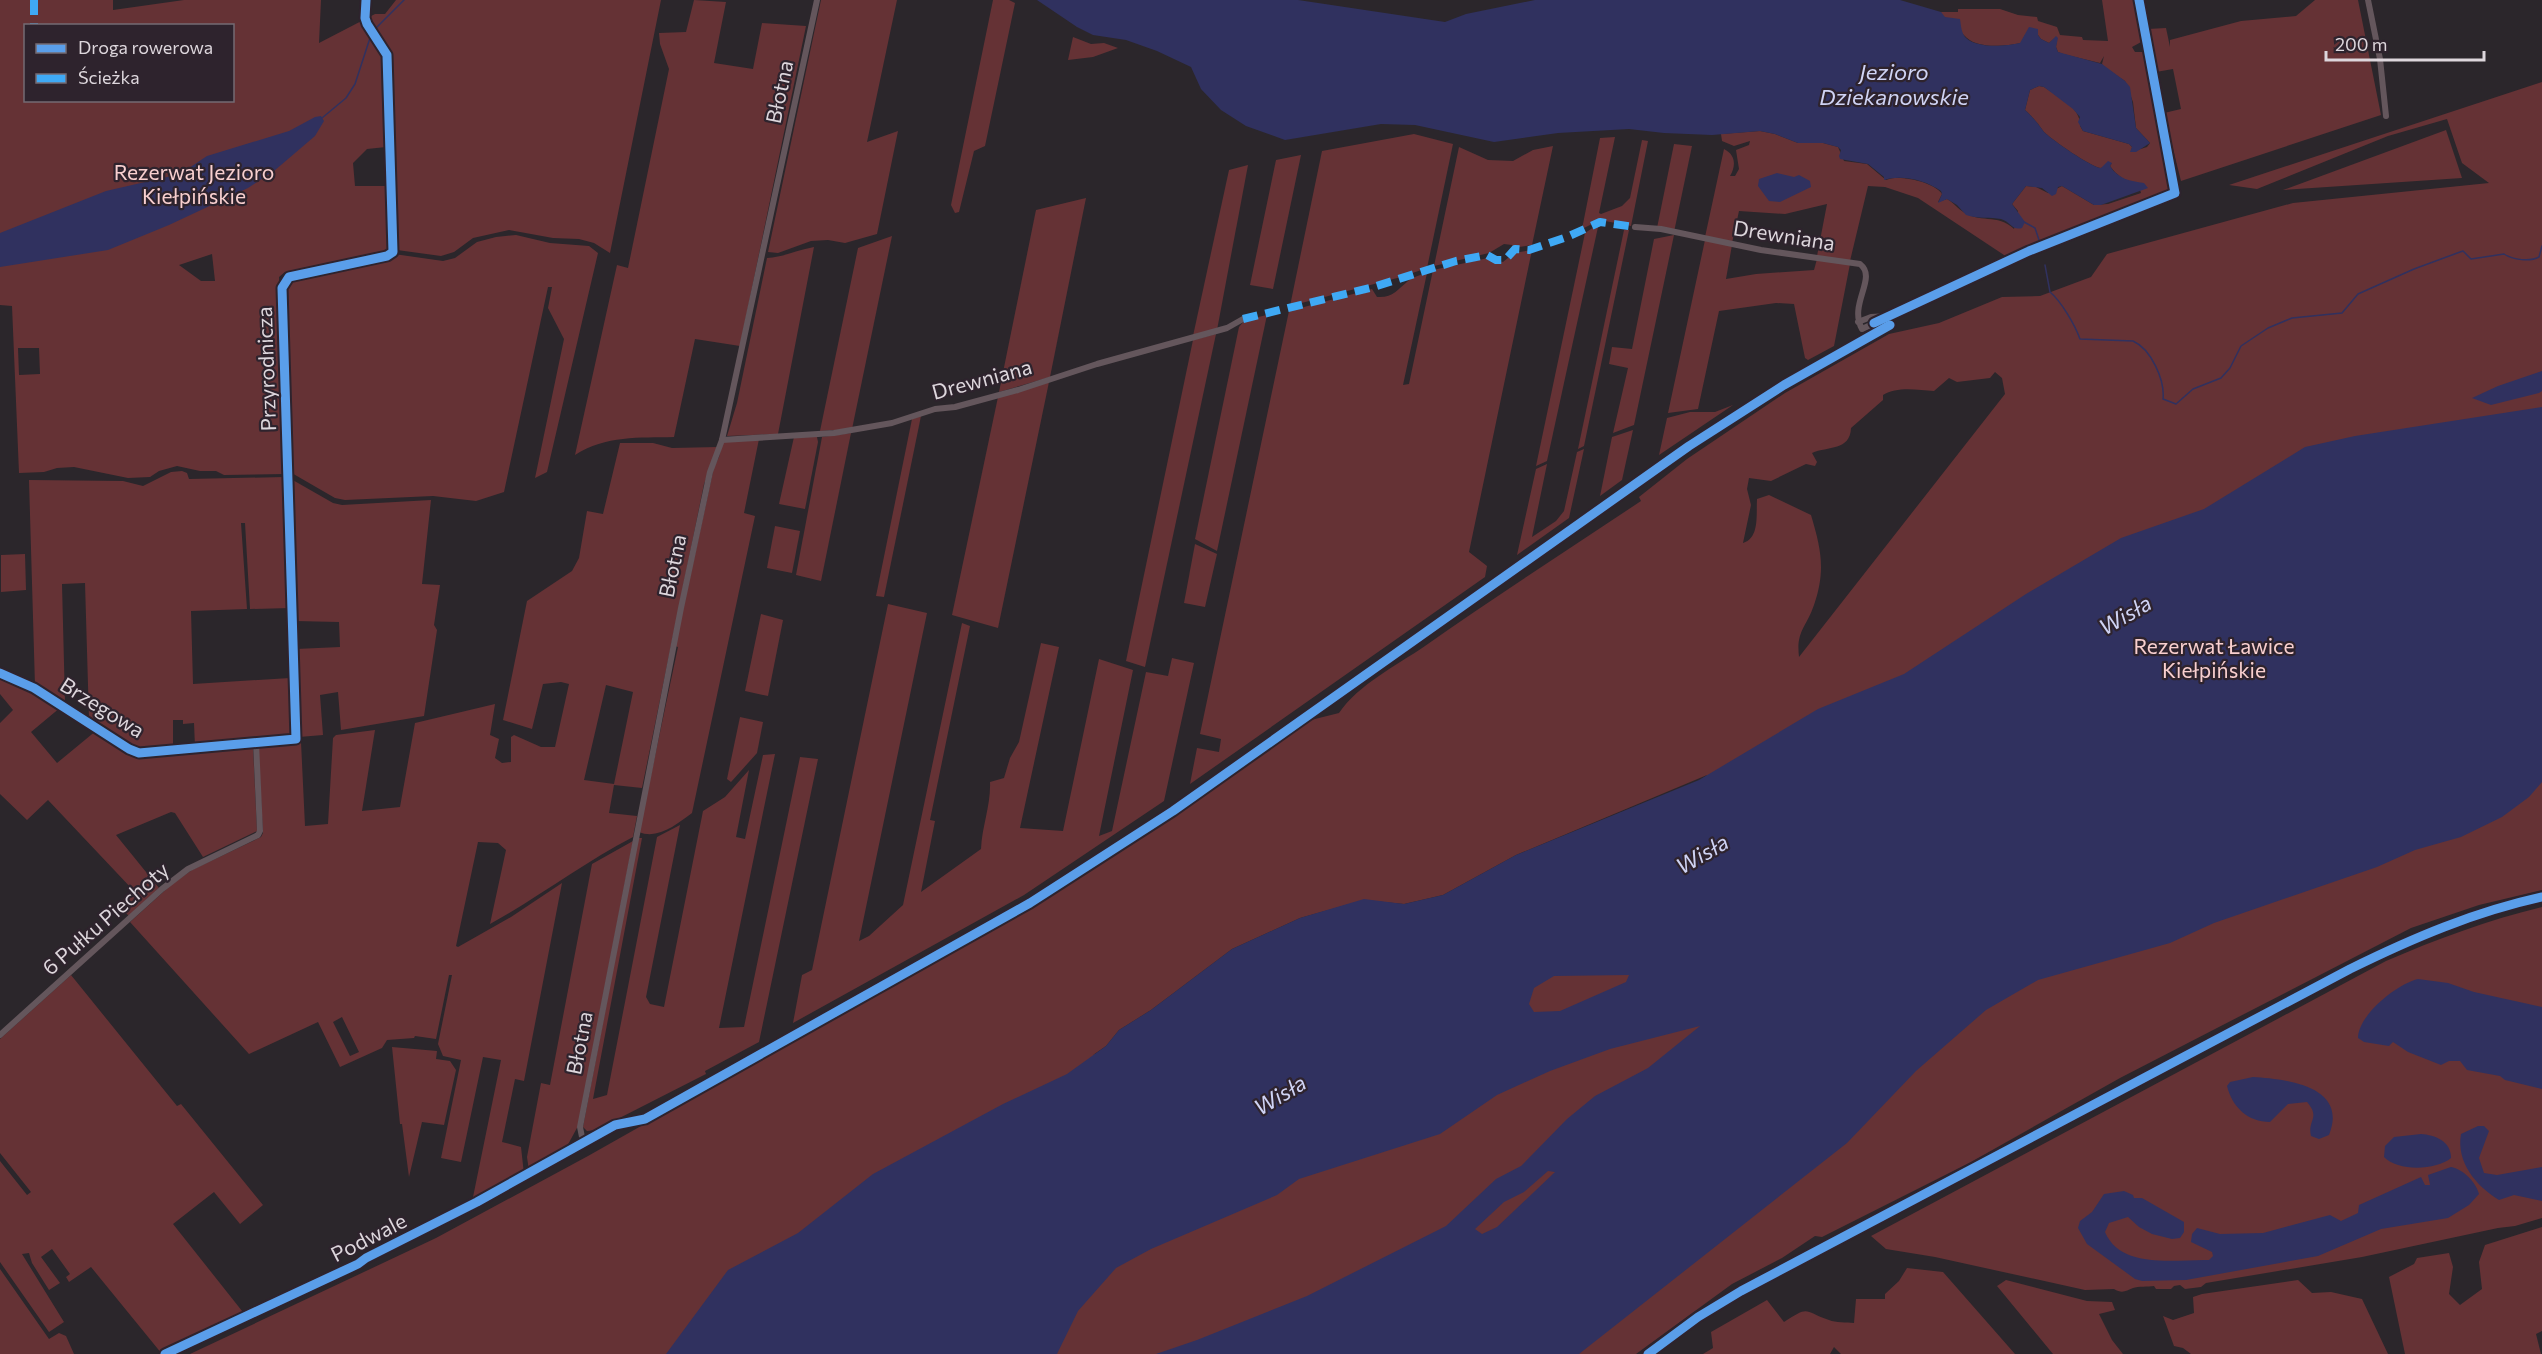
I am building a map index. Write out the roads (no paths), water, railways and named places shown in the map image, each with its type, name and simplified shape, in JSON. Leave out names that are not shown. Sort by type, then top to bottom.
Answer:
[{"type":"street","name":"Przyrodnicza","points":[[296,739],[282,288],[289,278],[387,256],[393,252],[387,56],[364,18],[366,0]]},
{"type":"street","name":"Błotna","points":[[583,1142],[580,1127],[635,834],[710,472],[722,440],[817,0]]},
{"type":"street","points":[[1888,316],[1871,316],[1858,322],[1863,329],[2029,251],[2175,193],[2139,0]]},
{"type":"street","points":[[2368,0],[2380,59],[2386,116]]},
{"type":"street","name":"Drewniana","points":[[1635,227],[1661,229],[1761,250],[1860,264],[1865,270],[1866,277],[1857,309],[1858,322]]},
{"type":"street","name":"Drewniana","points":[[722,440],[834,434],[892,423],[934,409],[955,407],[1018,390],[1097,364],[1227,328],[1243,319]]},
{"type":"street","name":"Brzegowa","points":[[0,673],[34,688],[135,752],[296,739]]},
{"type":"street","name":"6 Pułku Piechoty","points":[[0,1035],[162,889],[188,869],[258,835],[260,831],[256,743]]},
{"type":"street","name":"Podwale","points":[[165,1354],[358,1264],[477,1202],[583,1142]]},
{"type":"water","name":"Jezioro Dziekanowskie","points":[[1037,0],[1298,0],[1445,22],[1466,14],[1535,0],[1900,0],[1941,12],[1945,17],[1960,19],[1964,36],[1978,44],[2000,46],[2020,43],[2029,27],[2038,29],[2041,39],[2049,43],[2056,36],[2058,38],[2056,47],[2058,52],[2102,64],[2125,81],[2130,87],[2136,128],[2150,143],[2136,152],[2130,152],[2132,147],[2129,144],[2083,131],[2078,122],[2080,117],[2073,109],[2044,87],[2039,86],[2030,90],[2025,110],[2048,136],[2081,158],[2101,168],[2108,161],[2112,163],[2110,166],[2121,177],[2144,183],[2148,188],[2101,205],[2094,205],[2062,186],[2058,187],[2056,194],[2052,196],[2042,188],[2026,186],[2012,204],[2025,222],[2019,229],[2001,219],[1966,215],[1957,205],[1947,199],[1938,203],[1941,191],[1921,181],[1906,178],[1884,180],[1884,177],[1868,164],[1840,159],[1841,150],[1838,147],[1823,143],[1798,143],[1760,131],[1712,135],[1629,129],[1558,133],[1494,142],[1415,125],[1381,124],[1285,140],[1246,126],[1221,110],[1201,89],[1191,67],[1126,40],[1093,35]]},
{"type":"water","points":[[321,116],[324,121],[315,136],[274,171],[248,188],[169,225],[108,250],[0,267],[0,233],[106,191],[180,174],[207,156],[289,131]]},
{"type":"water","points":[[1777,173],[1794,177],[1799,175],[1810,181],[1811,187],[1780,202],[1769,201],[1758,186],[1759,179]]},
{"type":"water","points":[[2542,371],[2542,391],[2539,393],[2491,405],[2472,398],[2498,386]]},
{"type":"water","name":"Rezerwat Ławice Kiełpińskie","points":[[2542,407],[2542,782],[2529,797],[2502,817],[2461,837],[2415,850],[2377,867],[2214,923],[2170,943],[2038,980],[1986,1010],[1916,1071],[1847,1143],[1579,1354],[1156,1354],[1307,1296],[1446,1226],[1496,1179],[1521,1166],[1567,1119],[1595,1096],[1648,1068],[1700,1026],[1610,1049],[1550,1071],[1497,1095],[1440,1134],[1299,1179],[1277,1195],[1151,1249],[1116,1268],[1078,1311],[1057,1354],[666,1354],[728,1270],[798,1233],[873,1174],[1003,1104],[1067,1074],[1106,1046],[1119,1030],[1151,1010],[1232,949],[1300,918],[1364,899],[1404,904],[1443,895],[1516,855],[1699,780],[1818,709],[1904,674],[2026,594],[2121,538],[2204,509],[2305,447],[2355,436]],"holes":[[[1629,975],[1626,982],[1560,1011],[1534,1012],[1529,1004],[1534,988],[1554,976]],[[1548,1171],[1555,1172],[1497,1227],[1482,1234],[1475,1229],[1504,1202],[1524,1192]]]},
{"type":"water","points":[[2418,979],[2448,983],[2474,992],[2542,1007],[2542,1089],[2505,1080],[2500,1076],[2467,1070],[2460,1061],[2449,1061],[2441,1065],[2408,1052],[2393,1042],[2389,1046],[2364,1042],[2358,1038],[2364,1020],[2380,1002],[2400,987]]},
{"type":"water","points":[[2253,1077],[2296,1083],[2322,1095],[2330,1105],[2333,1118],[2329,1135],[2319,1139],[2311,1136],[2313,1112],[2307,1102],[2288,1104],[2270,1122],[2255,1119],[2242,1112],[2229,1094],[2227,1086],[2230,1082]]},
{"type":"water","points":[[2478,1126],[2484,1126],[2489,1131],[2479,1158],[2484,1173],[2497,1175],[2542,1167],[2542,1201],[2514,1195],[2499,1200],[2476,1180],[2465,1163],[2460,1144],[2461,1134]]},
{"type":"water","points":[[2421,1134],[2432,1136],[2445,1143],[2451,1158],[2437,1165],[2418,1168],[2398,1165],[2384,1157],[2385,1146],[2394,1137]]},
{"type":"water","points":[[2451,1167],[2460,1170],[2468,1177],[2479,1194],[2469,1205],[2448,1218],[2381,1229],[2318,1256],[2186,1280],[2142,1281],[2135,1279],[2087,1244],[2078,1228],[2080,1221],[2092,1212],[2104,1194],[2124,1191],[2133,1195],[2134,1198],[2142,1198],[2184,1222],[2184,1232],[2180,1238],[2172,1239],[2152,1234],[2139,1227],[2128,1217],[2109,1223],[2105,1232],[2113,1244],[2123,1252],[2151,1260],[2209,1260],[2213,1256],[2212,1252],[2191,1242],[2192,1234],[2197,1228],[2220,1234],[2263,1233],[2330,1215],[2341,1221],[2358,1213],[2359,1205],[2421,1177],[2425,1185],[2430,1185],[2428,1175]]},
{"type":"waterway","points":[[375,29],[404,0]]},
{"type":"waterway","points":[[322,118],[346,98],[355,84],[370,38]]},
{"type":"waterway","points":[[2024,222],[2035,228],[2039,240]]},
{"type":"waterway","points":[[2045,265],[2050,292],[2059,301],[2080,339],[2133,341],[2140,345],[2156,366],[2162,383],[2163,399],[2176,404],[2193,389],[2221,378],[2230,368],[2241,346],[2268,328],[2292,318],[2342,313],[2358,294],[2414,269],[2463,251],[2471,259],[2504,254],[2526,260],[2539,257],[2542,246]]},
{"type":"park label","name":"Rezerwat Jezioro Kiełpińskie","points":[[194,185]]},
{"type":"water label","name":"Wisła","points":[[2125,615]]},
{"type":"water label","name":"Wisła","points":[[1702,854]]},
{"type":"water label","name":"Wisła","points":[[1280,1095]]}]
